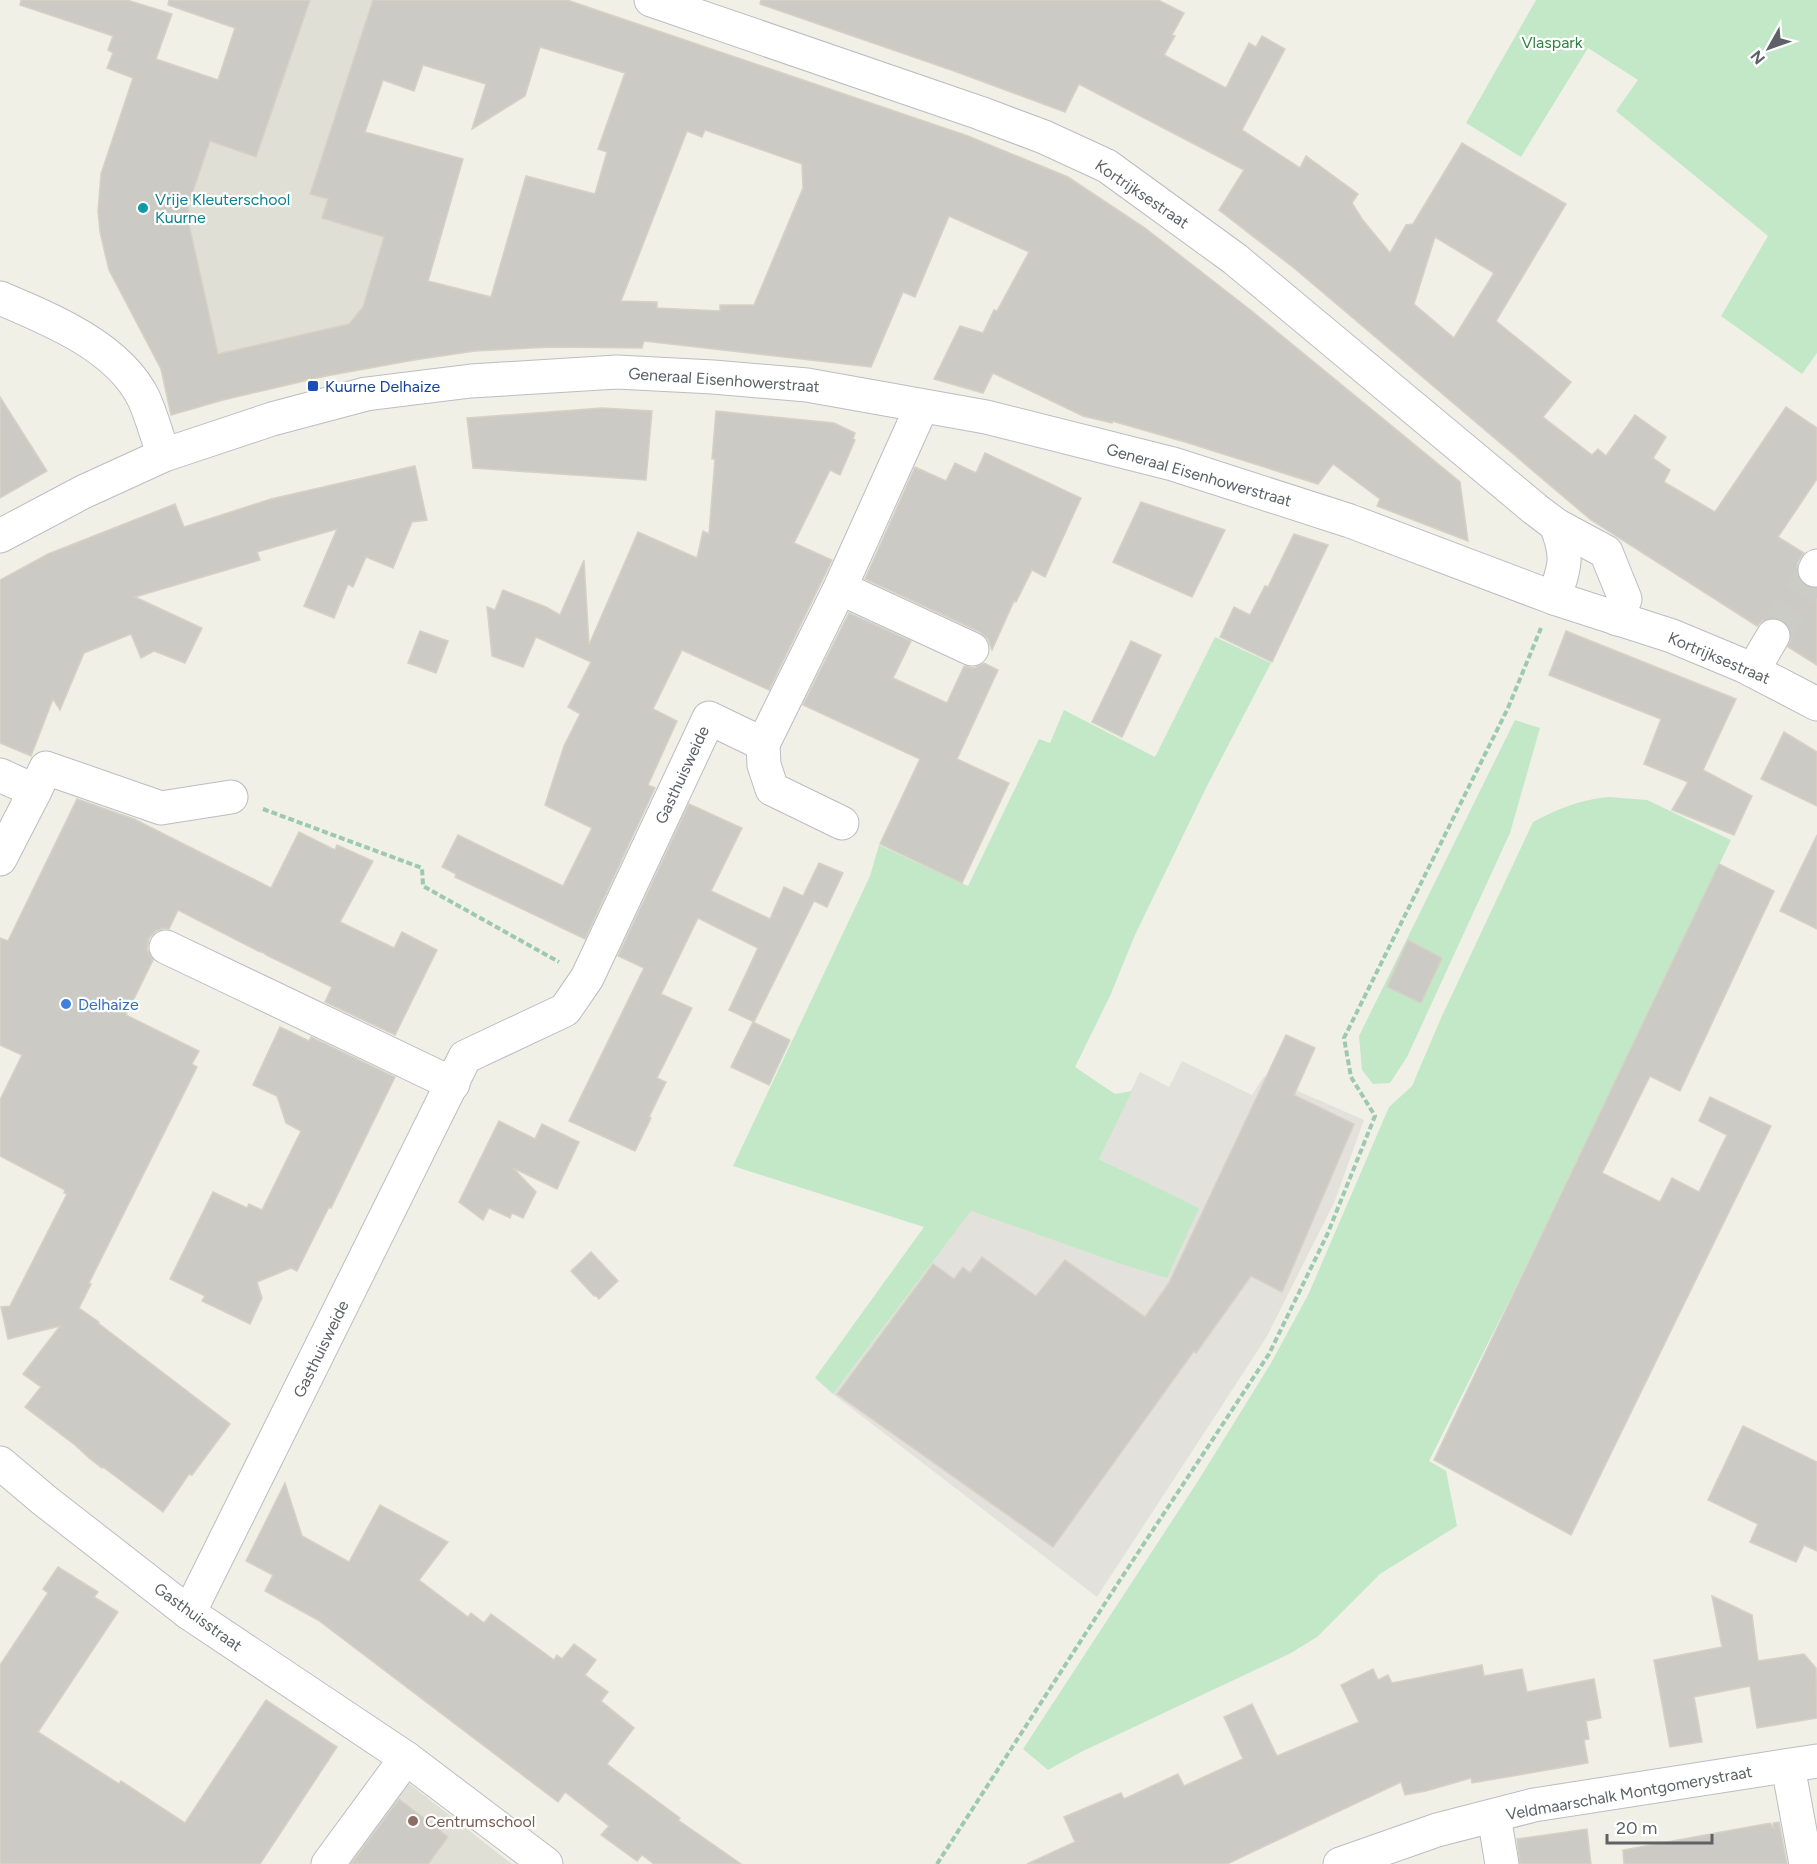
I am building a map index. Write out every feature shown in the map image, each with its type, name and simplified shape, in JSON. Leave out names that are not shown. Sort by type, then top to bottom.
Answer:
[{"type":"street","name":"Kortrijksestraat","points":[[651,0],[980,113],[1044,137],[1107,166],[1236,259],[1556,525],[1606,552],[1625,599],[1617,619]]},
{"type":"street","points":[[0,298],[85,338],[124,370],[143,398],[164,455]]},
{"type":"street","name":"Generaal Eisenhowerstraat","points":[[0,536],[84,492],[164,455],[272,419],[356,396],[471,381],[617,372],[807,385],[986,417],[1173,464],[1350,521],[1554,598]]},
{"type":"street","points":[[843,823],[772,789],[764,765],[764,744],[840,588],[922,406]]},
{"type":"street","points":[[1554,598],[1564,563],[1563,544],[1556,525]]},
{"type":"street","points":[[840,588],[972,649]]},
{"type":"street","name":"Kortrijksestraat","points":[[1554,598],[1672,636],[1753,670],[1817,704]]},
{"type":"street","points":[[1753,670],[1773,636]]},
{"type":"street","name":"Gasthuisweide","points":[[189,1613],[465,1057],[565,1010],[587,978],[709,718],[764,744]]},
{"type":"street","points":[[0,859],[46,768],[161,808],[231,797]]},
{"type":"street","points":[[0,775],[35,791]]},
{"type":"street","points":[[166,947],[453,1084]]},
{"type":"street","name":"Gasthuisstraat","points":[[0,1463],[34,1493],[189,1613],[406,1758],[546,1864]]},
{"type":"street","points":[[328,1864],[406,1758]]},
{"type":"street","points":[[1802,1764],[1806,1864]]},
{"type":"street","name":"Veldmaarschalk Montgomerystraat","points":[[1340,1864],[1437,1830],[1534,1805],[1802,1764]]},
{"type":"street","points":[[1494,1816],[1502,1864]]},
{"type":"path","points":[[937,1864],[1269,1354],[1327,1235],[1375,1116],[1351,1077],[1344,1038],[1508,708],[1554,598]]},
{"type":"path","points":[[231,797],[422,868],[423,886],[587,978]]},
{"type":"shaded area","points":[[247,0],[392,0],[338,165],[399,141],[463,159],[406,361],[326,376],[223,400],[171,415],[161,369],[109,270],[105,257],[98,211],[101,174],[141,54],[217,80]]},
{"type":"shaded area","points":[[1182,1061],[1252,1095],[1264,1076],[1364,1120],[1334,1203],[1266,1338],[1097,1597],[833,1394],[971,1211],[1115,1262],[1199,1208],[1099,1159],[1140,1072],[1169,1087]]},
{"type":"shaded area","name":"Centrumschool","points":[[402,1778],[512,1864],[339,1864]]},
{"type":"green space","name":"Vlaspark","points":[[1536,0],[1817,0],[1817,353],[1802,374],[1721,316],[1768,236],[1616,111],[1638,80],[1588,48],[1521,157],[1466,123]]},
{"type":"green space","points":[[1215,637],[1271,663],[1207,786],[1135,935],[1110,996],[1075,1067],[1115,1094],[1132,1091],[1099,1159],[1199,1208],[1167,1278],[971,1211],[833,1394],[815,1378],[924,1227],[733,1166],[870,876],[879,845],[968,886],[1039,739],[1050,743],[1064,710],[1155,757]]},
{"type":"green space","points":[[1515,720],[1540,728],[1510,833],[1407,1057],[1390,1083],[1373,1084],[1362,1070],[1359,1036]]},
{"type":"green space","points":[[1609,797],[1647,800],[1731,840],[1510,1299],[1429,1461],[1446,1471],[1457,1526],[1380,1574],[1317,1637],[1291,1653],[1083,1751],[1048,1770],[1023,1749],[1198,1481],[1271,1363],[1309,1293],[1389,1107],[1412,1086],[1441,1018],[1533,822],[1570,805]]},
{"type":"building","points":[[21,0],[127,0],[172,14],[156,59],[218,80],[235,28],[168,5],[169,0],[310,0],[256,157],[210,141],[188,206],[190,229],[218,354],[349,324],[363,307],[384,237],[322,218],[328,199],[310,194],[373,0],[567,0],[968,136],[1068,177],[1145,228],[1253,312],[1460,482],[1468,541],[1377,506],[1380,499],[1333,464],[1318,484],[1185,442],[1112,421],[1112,423],[1083,416],[993,373],[983,393],[934,379],[960,326],[983,333],[1029,252],[949,216],[915,297],[903,292],[871,367],[644,341],[642,348],[551,347],[475,351],[326,376],[223,400],[171,415],[161,369],[109,270],[100,232],[98,211],[101,174],[133,78],[107,68],[113,53],[108,50],[113,36],[20,5]],"holes":[[[540,47],[625,73],[598,149],[607,152],[595,194],[526,176],[491,297],[428,281],[463,159],[365,132],[383,80],[414,91],[423,65],[486,84],[472,129],[525,96]],[[705,130],[802,164],[803,188],[754,305],[720,305],[720,311],[657,308],[657,302],[621,301],[687,131],[702,137]]]},
{"type":"building","points":[[761,0],[1158,0],[1184,13],[1164,55],[1226,88],[1249,43],[1256,47],[1262,36],[1285,49],[1242,130],[1300,168],[1306,156],[1358,194],[1352,203],[1390,253],[1406,225],[1413,224],[1462,143],[1566,204],[1496,321],[1571,382],[1543,417],[1592,455],[1598,449],[1606,456],[1635,415],[1666,437],[1653,458],[1670,470],[1664,482],[1715,512],[1786,407],[1817,428],[1817,479],[1778,537],[1804,553],[1798,562],[1796,571],[1799,580],[1807,587],[1817,589],[1817,665],[1788,647],[1792,636],[1790,627],[1783,620],[1773,617],[1763,620],[1757,626],[1591,520],[1294,268],[1219,210],[1244,170],[1079,84],[1065,112],[760,4]],"holes":[[[1435,237],[1494,273],[1454,338],[1414,304]]]},
{"type":"building","points":[[0,397],[47,471],[0,498]]},
{"type":"building","points":[[602,408],[652,411],[646,480],[473,468],[467,418]]},
{"type":"building","points":[[716,411],[834,423],[855,433],[853,439],[855,440],[840,475],[830,470],[794,543],[832,560],[769,690],[682,650],[653,709],[677,721],[648,785],[655,788],[585,939],[455,877],[456,874],[442,867],[458,835],[563,886],[592,828],[545,805],[564,746],[580,714],[568,707],[591,662],[536,637],[523,667],[492,656],[487,607],[495,610],[503,590],[560,615],[584,560],[589,645],[638,532],[697,558],[703,531],[709,534]]},
{"type":"building","points":[[985,453],[1081,498],[1045,577],[1032,570],[1016,602],[1014,601],[992,650],[988,639],[980,632],[865,579],[915,467],[946,481],[955,463],[976,473]]},
{"type":"building","points":[[415,466],[427,520],[412,522],[393,568],[366,557],[353,587],[348,584],[334,618],[304,606],[337,529],[257,552],[260,560],[135,597],[202,628],[185,663],[154,651],[141,658],[131,634],[84,653],[60,710],[53,699],[31,756],[0,743],[0,580],[48,554],[175,504],[184,527],[271,499]]},
{"type":"building","points":[[1141,502],[1225,530],[1192,597],[1113,562]]},
{"type":"building","points":[[1294,534],[1328,545],[1272,662],[1220,637],[1234,607],[1250,615],[1265,586],[1268,587]]},
{"type":"building","points":[[849,613],[911,641],[893,678],[947,703],[964,666],[974,668],[984,663],[998,670],[957,759],[1009,783],[962,883],[880,844],[920,759],[803,705]]},
{"type":"building","points":[[420,631],[448,641],[436,673],[408,663]]},
{"type":"building","points":[[1566,631],[1736,699],[1703,770],[1752,796],[1734,835],[1672,810],[1688,782],[1644,764],[1661,719],[1549,675]]},
{"type":"building","points":[[1131,641],[1161,655],[1122,737],[1092,722]]},
{"type":"building","points":[[1784,732],[1817,752],[1817,806],[1761,779]]},
{"type":"building","points":[[77,799],[134,819],[271,888],[299,832],[335,850],[337,845],[373,861],[340,922],[394,948],[402,932],[437,950],[395,1035],[325,1002],[332,987],[178,910],[169,929],[156,931],[149,938],[147,949],[153,960],[126,1015],[199,1051],[192,1064],[197,1067],[89,1283],[91,1284],[79,1308],[230,1424],[192,1475],[189,1474],[163,1512],[102,1468],[25,1407],[41,1387],[23,1374],[60,1326],[8,1339],[1,1307],[10,1306],[67,1194],[64,1193],[65,1190],[0,1156],[0,1100],[22,1055],[0,1045],[0,938],[8,941]]},
{"type":"building","points":[[689,804],[742,828],[711,891],[770,919],[784,887],[803,896],[819,863],[843,873],[827,907],[814,901],[754,1022],[729,1010],[758,948],[698,918],[661,994],[692,1008],[657,1078],[666,1082],[635,1151],[569,1121],[644,968],[618,956]]},
{"type":"building","points":[[1817,835],[1817,929],[1780,911]]},
{"type":"building","points":[[1719,864],[1774,891],[1680,1091],[1650,1076],[1602,1173],[1660,1202],[1672,1178],[1699,1192],[1727,1135],[1699,1121],[1710,1097],[1771,1126],[1571,1535],[1434,1460]]},
{"type":"building","points":[[1408,940],[1442,958],[1421,1003],[1387,987]]},
{"type":"building","points":[[753,1022],[790,1040],[769,1085],[731,1067]]},
{"type":"building","points":[[280,1027],[309,1041],[311,1037],[395,1077],[331,1208],[329,1207],[297,1271],[291,1268],[257,1282],[262,1298],[250,1324],[202,1301],[205,1296],[170,1279],[213,1192],[247,1208],[249,1204],[262,1210],[301,1131],[286,1123],[277,1096],[253,1085]]},
{"type":"building","points":[[1286,1035],[1315,1048],[1294,1095],[1354,1124],[1282,1292],[1251,1276],[1053,1547],[837,1394],[933,1264],[954,1279],[963,1267],[970,1273],[982,1257],[1036,1296],[1065,1260],[1145,1317],[1169,1283]]},
{"type":"building","points":[[499,1121],[535,1139],[542,1124],[579,1142],[557,1189],[513,1168],[536,1192],[523,1218],[512,1213],[510,1218],[489,1208],[483,1220],[459,1202]]},
{"type":"building","points":[[591,1252],[618,1281],[599,1299],[571,1271]]},
{"type":"building","points":[[1743,1426],[1817,1462],[1817,1551],[1804,1545],[1796,1562],[1750,1542],[1758,1524],[1708,1500]]},
{"type":"building","points":[[285,1483],[302,1536],[349,1562],[380,1505],[448,1542],[419,1580],[468,1617],[471,1613],[484,1623],[491,1614],[554,1660],[557,1655],[562,1659],[574,1644],[596,1660],[585,1675],[608,1692],[601,1701],[634,1728],[607,1764],[680,1818],[678,1820],[741,1864],[654,1864],[642,1855],[637,1861],[601,1835],[609,1826],[565,1792],[558,1802],[318,1620],[265,1591],[273,1575],[246,1561]]},
{"type":"building","points":[[58,1567],[98,1592],[94,1597],[118,1612],[38,1732],[119,1784],[121,1781],[185,1823],[266,1700],[337,1747],[260,1864],[0,1864],[0,1665],[48,1593],[43,1589]]},
{"type":"building","points":[[1712,1596],[1752,1615],[1758,1661],[1804,1654],[1816,1668],[1817,1718],[1757,1728],[1750,1686],[1694,1697],[1702,1742],[1670,1747],[1654,1660],[1722,1647]]},
{"type":"building","points":[[1482,1665],[1484,1676],[1522,1669],[1527,1692],[1594,1679],[1601,1718],[1586,1721],[1589,1739],[1584,1740],[1588,1763],[1472,1783],[1471,1778],[1405,1795],[1401,1782],[1227,1864],[1027,1864],[1075,1842],[1064,1817],[1121,1793],[1124,1799],[1178,1774],[1184,1786],[1243,1759],[1224,1717],[1252,1704],[1277,1756],[1359,1722],[1341,1685],[1373,1669],[1378,1680],[1388,1675],[1392,1683]]},
{"type":"building","points":[[399,1799],[448,1837],[428,1864],[351,1864]]},
{"type":"building","points":[[1779,1822],[1787,1864],[1624,1864],[1623,1850],[1770,1823],[1774,1829],[1773,1823]]},
{"type":"building","points":[[1587,1829],[1591,1864],[1520,1864],[1517,1839]]},
{"type":"tunnel","points":[[1773,636],[1815,570]]},
{"type":"place","name":"Vrije Kleuterschool Kuurne","points":[[143,208]]},
{"type":"place","name":"Kuurne Delhaize","points":[[313,386]]},
{"type":"place","name":"Delhaize","points":[[66,1004]]},
{"type":"place","name":"Centrumschool","points":[[413,1821]]}]
